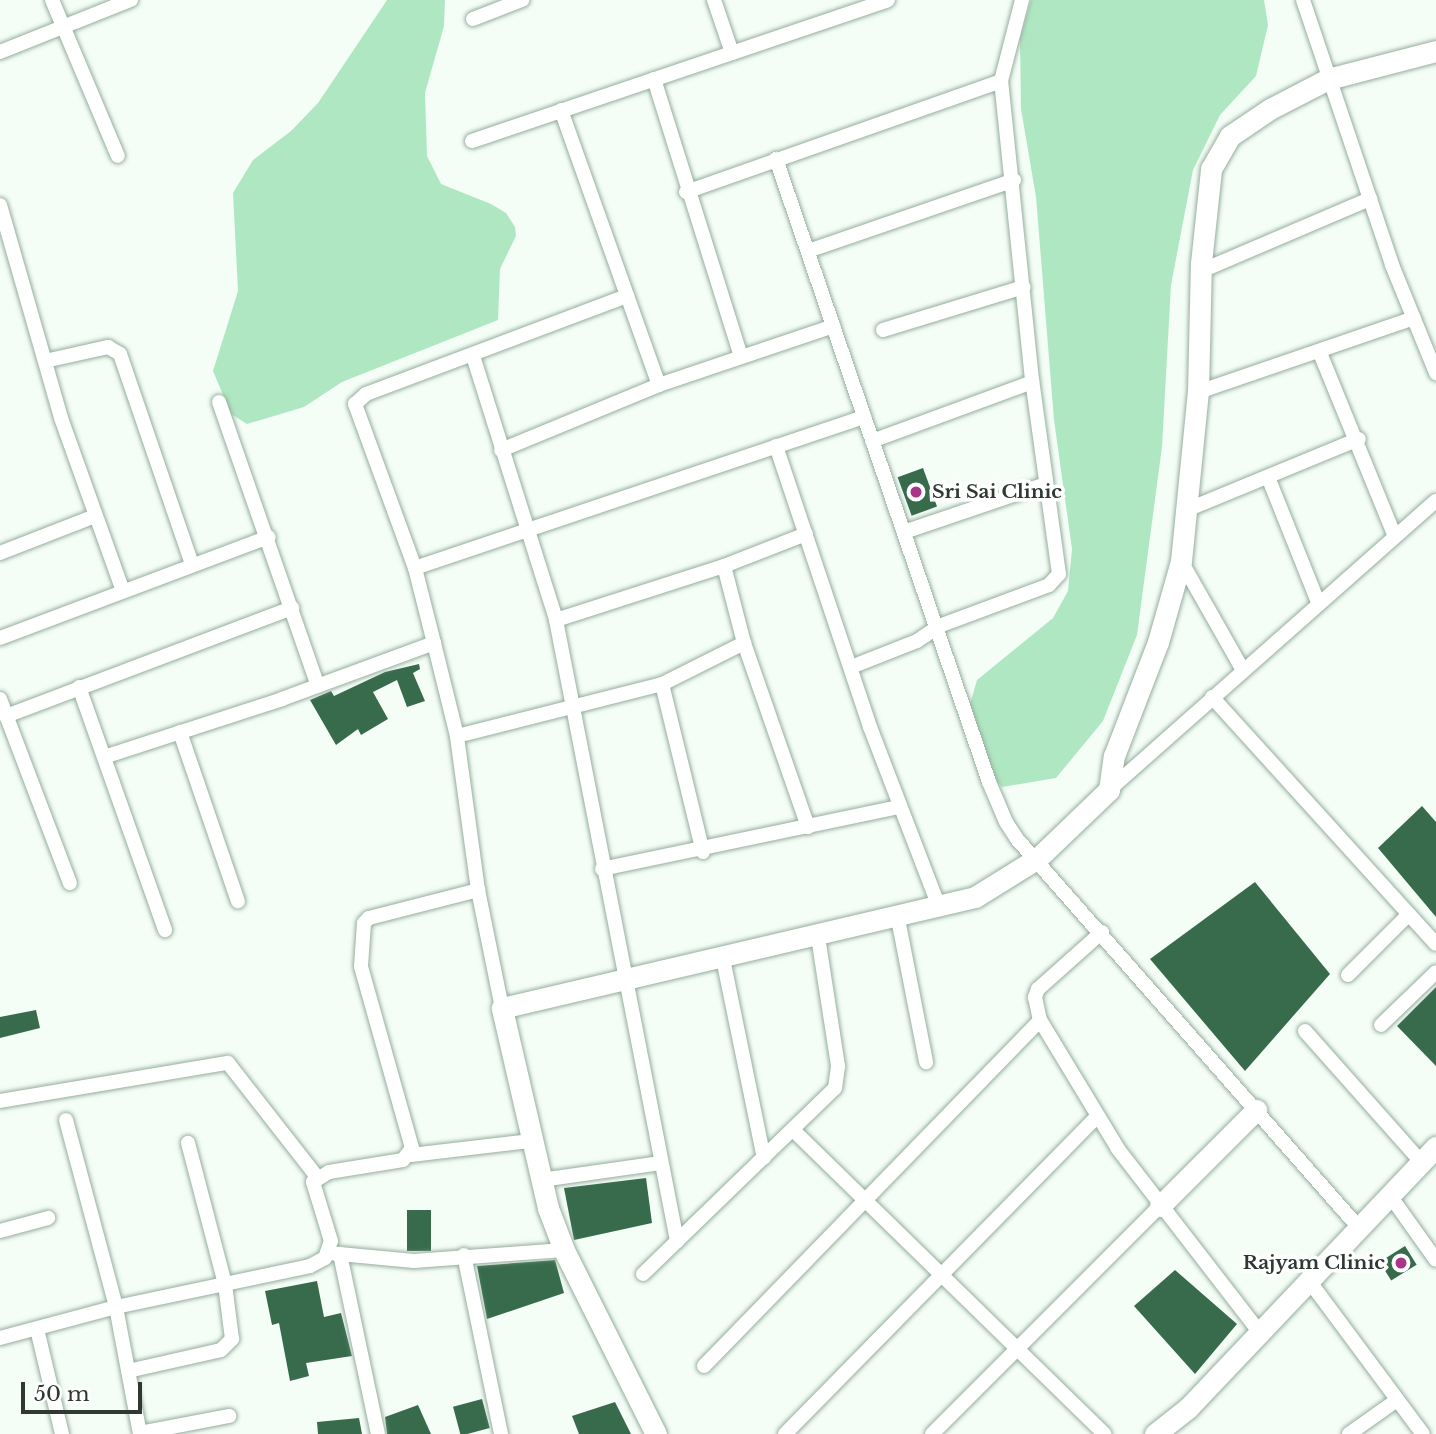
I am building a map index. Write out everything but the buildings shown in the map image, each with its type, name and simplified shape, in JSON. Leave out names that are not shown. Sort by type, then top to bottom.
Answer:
[{"type":"street","points":[[52,0],[118,156]]},
{"type":"street","points":[[0,52],[131,0]]},
{"type":"street","points":[[473,19],[522,0]]},
{"type":"street","points":[[714,0],[732,53]]},
{"type":"street","points":[[832,0],[837,16]]},
{"type":"street","points":[[472,141],[888,0]]},
{"type":"street","points":[[851,667],[916,640],[939,626],[1055,582],[1059,570],[1032,382],[1014,180],[1001,81],[1023,0]]},
{"type":"street","points":[[1303,0],[1370,199],[1436,373]]},
{"type":"street","points":[[1109,790],[1114,756],[1158,642],[1181,561],[1198,392],[1201,271],[1208,183],[1223,144],[1270,109],[1328,79],[1436,51]]},
{"type":"street","points":[[654,79],[686,192],[741,357]]},
{"type":"street","points":[[686,192],[1001,81]]},
{"type":"street","points":[[561,110],[659,384]]},
{"type":"street","points":[[776,159],[939,626],[996,803],[1017,839],[1038,859],[1360,1229]]},
{"type":"street","points":[[808,251],[1014,180]]},
{"type":"street","points":[[1201,271],[1370,199]]},
{"type":"street","points":[[0,205],[45,361],[95,516],[122,589]]},
{"type":"street","points":[[883,330],[1024,287]]},
{"type":"street","points":[[626,296],[473,356],[366,394],[355,404],[415,568],[457,736],[478,890],[541,1181],[564,1250],[656,1434]]},
{"type":"street","points":[[1198,392],[1320,353],[1414,318]]},
{"type":"street","points":[[501,450],[659,384],[833,326]]},
{"type":"street","points":[[45,361],[108,347],[120,354],[192,564]]},
{"type":"street","points":[[1320,353],[1359,439],[1394,534]]},
{"type":"street","points":[[473,356],[501,450],[530,529],[556,620],[602,869],[677,1241]]},
{"type":"street","points":[[873,440],[1032,382]]},
{"type":"street","points":[[219,402],[269,537],[317,684]]},
{"type":"street","points":[[415,568],[864,417]]},
{"type":"street","points":[[1184,511],[1359,439]]},
{"type":"street","points":[[776,446],[900,807],[940,909]]},
{"type":"street","points":[[1268,477],[1318,602]]},
{"type":"street","points":[[904,532],[1046,484]]},
{"type":"street","points":[[502,1008],[898,919],[975,897],[1038,859],[1109,790],[1212,697],[1394,534],[1436,501]]},
{"type":"street","points":[[0,553],[95,516]]},
{"type":"street","points":[[556,620],[724,566],[806,534]]},
{"type":"street","points":[[0,638],[122,589],[269,537]]},
{"type":"street","points":[[1181,561],[1243,670]]},
{"type":"street","points":[[724,566],[744,643],[808,827]]},
{"type":"street","points":[[6,716],[292,608]]},
{"type":"street","points":[[104,757],[434,643]]},
{"type":"street","points":[[457,736],[662,684],[744,643]]},
{"type":"street","points":[[662,684],[703,852]]},
{"type":"street","points":[[79,687],[165,930]]},
{"type":"street","points":[[1212,697],[1436,944]]},
{"type":"street","points":[[0,699],[69,883]]},
{"type":"street","points":[[180,732],[239,901]]},
{"type":"street","points":[[602,869],[703,852],[900,807]]},
{"type":"street","points":[[411,1155],[412,1141],[361,966],[362,930],[369,918],[478,890]]},
{"type":"street","points":[[1348,975],[1409,914]]},
{"type":"street","points":[[898,919],[926,1062]]},
{"type":"street","points":[[1102,932],[1038,989],[1035,997],[1040,1020],[1096,1117],[1160,1206],[1260,1333]]},
{"type":"street","points":[[643,1274],[831,1094],[837,1082],[818,937]]},
{"type":"street","points":[[723,959],[764,1158]]},
{"type":"street","points":[[1381,1026],[1436,972]]},
{"type":"street","points":[[704,1366],[1040,1020]]},
{"type":"street","points":[[1154,1434],[1188,1408],[1429,1155],[1305,1031]]},
{"type":"street","points":[[0,1101],[228,1063],[317,1177]]},
{"type":"street","points":[[932,1434],[1256,1110]]},
{"type":"street","points":[[785,1434],[940,1272],[1096,1117]]},
{"type":"street","points":[[66,1120],[116,1307],[140,1433],[229,1416]]},
{"type":"street","points":[[793,1130],[867,1198],[1104,1434]]},
{"type":"street","points":[[317,1177],[403,1160],[411,1155],[531,1141]]},
{"type":"street","points":[[128,1371],[228,1345],[233,1332],[225,1284],[188,1143]]},
{"type":"street","points":[[541,1181],[661,1163]]},
{"type":"street","points":[[317,1177],[313,1188],[335,1254],[378,1434]]},
{"type":"street","points":[[1391,1196],[1436,1260]]},
{"type":"street","points":[[0,1231],[48,1218]]},
{"type":"street","points":[[0,1338],[116,1307],[310,1266],[335,1254],[414,1261],[464,1255],[564,1250]]},
{"type":"street","points":[[464,1255],[500,1434]]},
{"type":"street","points":[[1310,1282],[1423,1434]]},
{"type":"street","points":[[37,1329],[62,1434]]},
{"type":"street","points":[[1349,1434],[1397,1400]]},
{"type":"shaded area","points":[[387,0],[445,0],[444,26],[425,93],[427,156],[441,184],[491,204],[506,213],[515,227],[516,236],[500,269],[498,320],[342,382],[304,407],[247,424],[231,414],[213,371],[238,291],[233,193],[253,160],[291,131],[318,103]]},
{"type":"shaded area","points":[[1031,0],[1264,0],[1268,25],[1256,76],[1220,115],[1193,170],[1171,285],[1162,447],[1137,635],[1103,721],[1056,778],[1002,787],[987,771],[968,711],[977,680],[1053,618],[1068,591],[1072,549],[1054,420],[1036,197],[1021,109],[1020,39]]},
{"type":"place","name":"Sri Sai Clinic","points":[[916,492]]},
{"type":"place","name":"Rajyam Clinic","points":[[1401,1263]]}]
